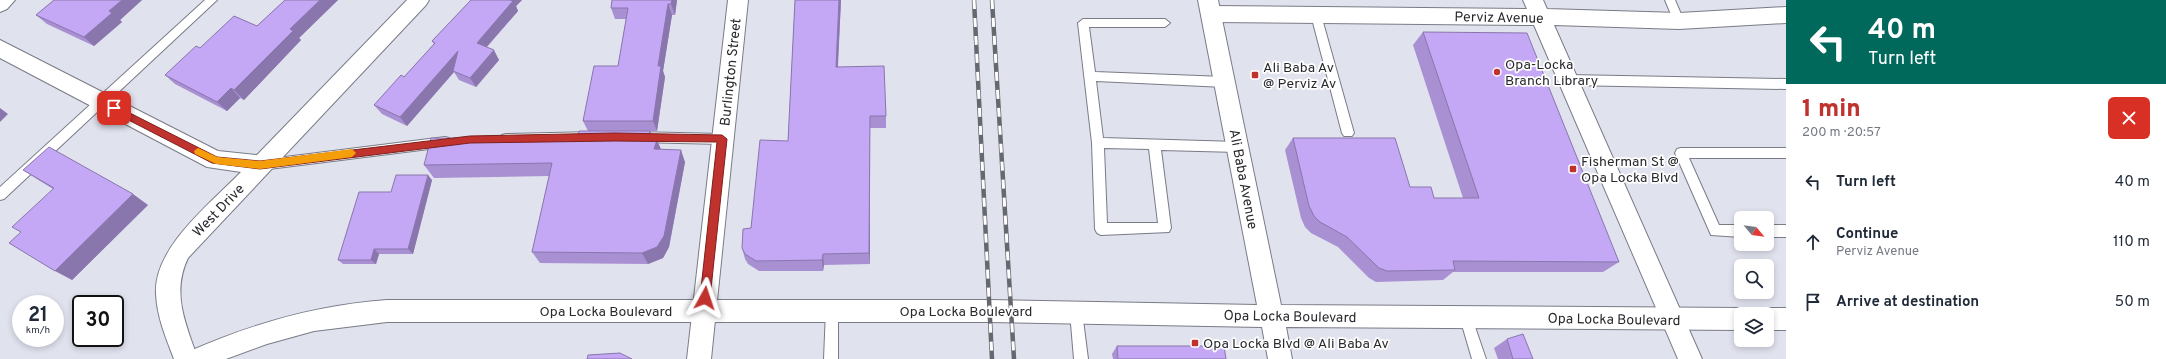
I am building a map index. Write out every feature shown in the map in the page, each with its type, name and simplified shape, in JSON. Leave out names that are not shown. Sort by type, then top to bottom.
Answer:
[{"type":"street","points":[[0,4],[5,0]]},
{"type":"street","name":"West Drive","points":[[186,359],[167,301],[168,279],[172,264],[190,238],[419,0]]},
{"type":"street","name":"Burlington Street","points":[[699,359],[738,0]]},
{"type":"street","name":"Perviz Avenue","points":[[1210,7],[1316,15],[1537,9],[1679,21],[1786,15]]},
{"type":"street","name":"Ali Baba Avenue","points":[[1210,7],[1280,359]]},
{"type":"street","points":[[1537,9],[1690,359]]},
{"type":"street","points":[[0,48],[101,102],[216,160],[260,165]]},
{"type":"street","name":"Opa Locka Boulevard","points":[[200,359],[251,336],[317,319],[359,312],[832,310],[1466,318],[1734,319]]},
{"type":"street","points":[[1774,319],[1786,319]]},
{"type":"lane","points":[[0,195],[212,0]]},
{"type":"lane","points":[[1670,0],[1679,21]]},
{"type":"lane","points":[[1316,15],[1348,133]]},
{"type":"lane","points":[[1154,144],[1166,228],[1101,228],[1098,143],[1082,23],[1165,23]]},
{"type":"lane","points":[[1090,76],[1225,82]]},
{"type":"lane","points":[[1568,80],[1786,84]]},
{"type":"lane","points":[[493,139],[607,137]]},
{"type":"lane","points":[[622,137],[722,139]]},
{"type":"lane","points":[[260,165],[455,141]]},
{"type":"lane","points":[[1098,143],[1238,147]]},
{"type":"lane","points":[[1734,231],[1715,231],[1681,153],[1786,154]]},
{"type":"lane","points":[[1774,231],[1786,231]]},
{"type":"lane","points":[[831,359],[832,310]]},
{"type":"lane","points":[[1076,312],[1081,359]]},
{"type":"lane","points":[[1466,318],[1478,359]]},
{"type":"building","points":[[54,0],[122,0],[109,11],[112,13],[84,37],[36,15]]},
{"type":"building","points":[[285,0],[320,0],[290,29],[293,31],[234,90],[231,88],[217,102],[165,75],[196,46],[200,48],[234,16],[257,26]]},
{"type":"building","points":[[471,0],[513,1],[477,43],[494,50],[470,78],[453,71],[458,51],[400,117],[374,105],[401,75],[404,77],[435,43],[432,41]]},
{"type":"building","points":[[612,0],[672,0],[671,4],[668,4],[658,66],[661,66],[653,121],[583,121],[594,66],[618,66],[628,8],[611,8]]},
{"type":"building","points":[[795,0],[839,0],[836,67],[884,66],[886,116],[870,116],[869,253],[823,254],[822,260],[756,261],[745,254],[742,248],[743,229],[751,228],[760,140],[788,141]]},
{"type":"building","points":[[1423,32],[1527,33],[1619,262],[1453,261],[1455,270],[1387,271],[1379,268],[1347,237],[1320,222],[1314,216],[1309,206],[1293,138],[1395,138],[1410,187],[1431,187],[1434,198],[1479,198]]},
{"type":"building","points":[[579,131],[650,131],[648,140],[657,140],[654,149],[681,150],[664,236],[657,247],[642,253],[532,252],[552,163],[424,165],[431,138],[577,139]]},
{"type":"building","points":[[49,147],[133,194],[55,271],[9,243],[21,232],[12,227],[54,188],[23,170]]},
{"type":"building","points":[[396,175],[428,175],[408,249],[374,249],[371,260],[338,260],[359,192],[391,192]]},
{"type":"building","points":[[1523,334],[1533,359],[1513,359],[1507,339]]},
{"type":"building","points":[[1117,346],[1224,346],[1226,359],[1118,359]]},
{"type":"building","points":[[620,353],[632,359],[587,359],[588,355]]},
{"type":"railway","points":[[974,0],[992,359]]},
{"type":"railway","points":[[992,0],[1014,359]]},
{"type":"slow traffic","points":[[198,151],[216,160],[260,165],[352,153]]},
{"type":"place","name":"Opa-Locka Branch Library","points":[[1497,72]]},
{"type":"place","name":"Ali Baba Av @ Perviz Av","points":[[1255,75]]},
{"type":"place","name":"Fisherman St @ Opa Locka Blvd","points":[[1573,169]]},
{"type":"place","name":"Opa Locka Blvd @ Ali Baba Av","points":[[1195,343]]},
{"type":"route","points":[[114,108],[216,160],[260,165],[470,140],[615,137],[722,139],[705,298]]}]
